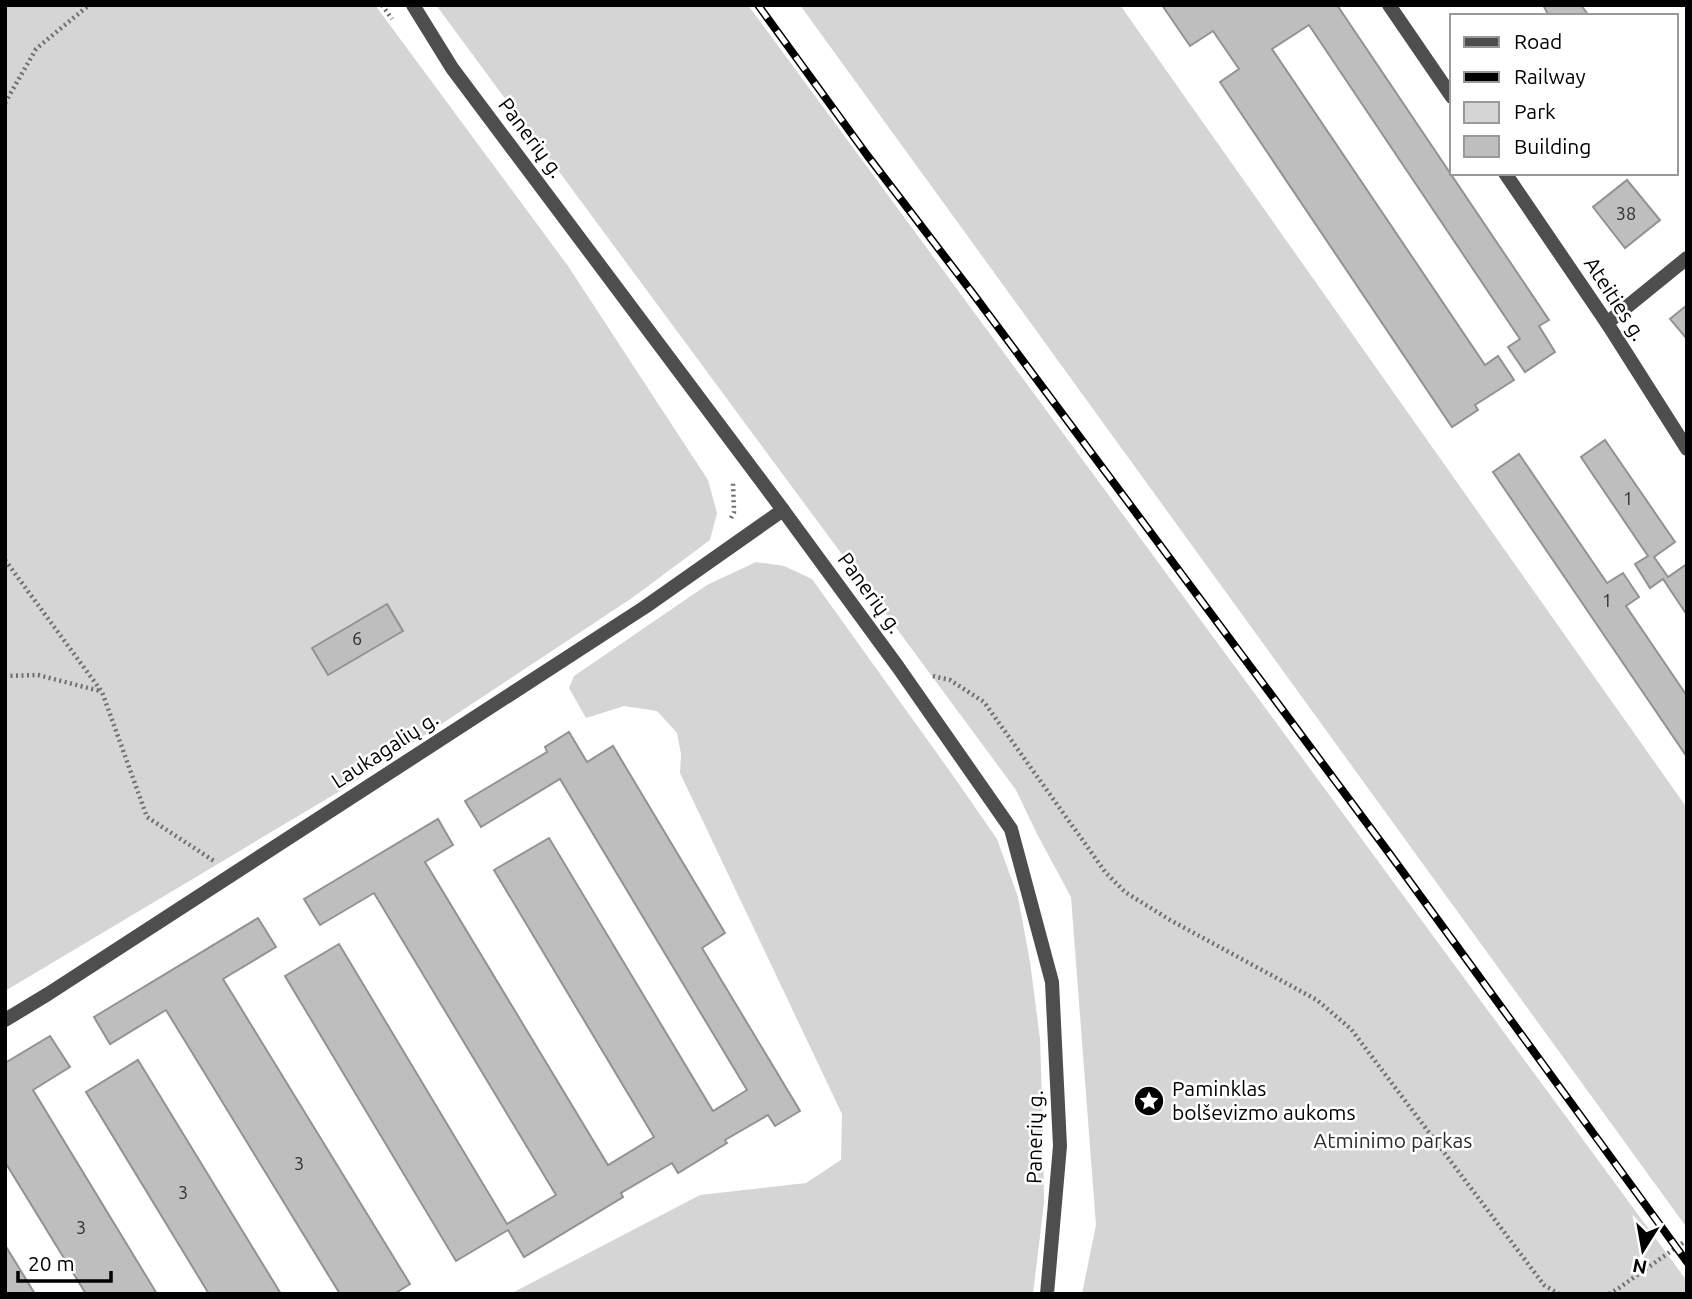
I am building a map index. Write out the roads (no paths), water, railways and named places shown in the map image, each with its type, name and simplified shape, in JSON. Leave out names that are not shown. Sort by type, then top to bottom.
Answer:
[{"type":"street","name":"Panerių g.","points":[[413,5],[453,68],[783,510],[898,667],[1011,829],[1052,982],[1060,1146],[1047,1294]]},
{"type":"street","points":[[1389,5],[1450,94]]},
{"type":"street","name":"Ateities g.","points":[[1506,175],[1608,323],[1687,449]]},
{"type":"street","points":[[1608,323],[1687,258]]},
{"type":"street","name":"Laukagalių g.","points":[[5,1020],[645,607],[783,510]]},
{"type":"railway","points":[[758,5],[1389,853],[1687,1262]]},
{"type":"place","name":"Paminklas bolševizmo aukoms","points":[[1149,1101]]},
{"type":"park label","name":"Atminimo parkas","points":[[1393,1141]]}]
